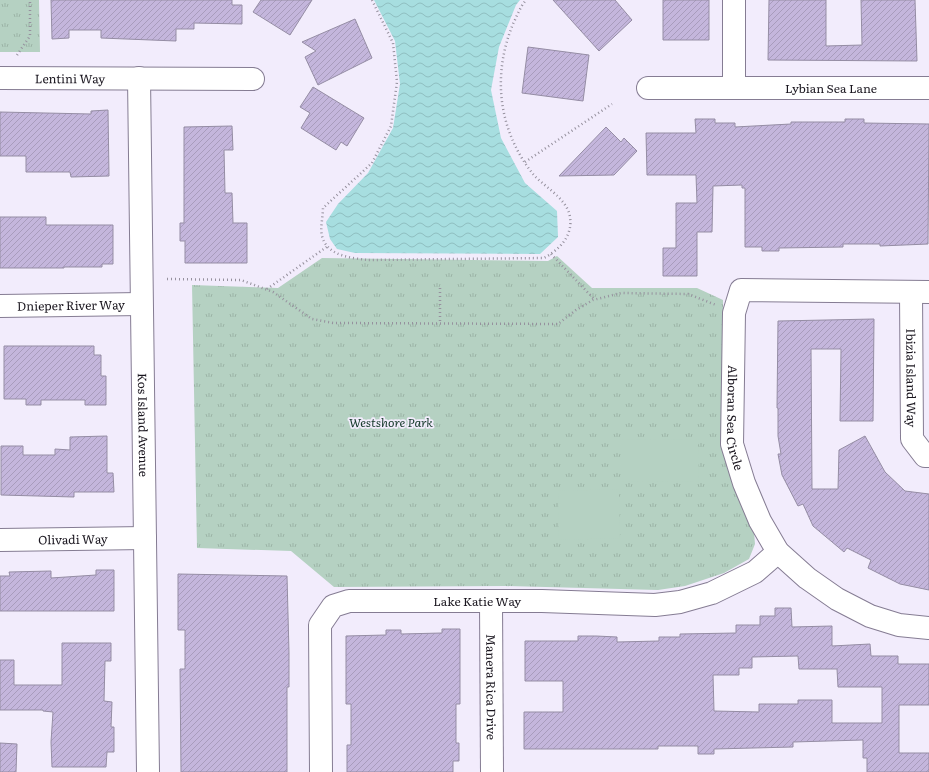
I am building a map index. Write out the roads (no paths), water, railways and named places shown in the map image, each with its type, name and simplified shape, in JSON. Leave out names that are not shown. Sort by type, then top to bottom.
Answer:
[{"type":"street","points":[[734,0],[734,88]]},
{"type":"street","name":"Lentini Way","points":[[0,78],[253,79]]},
{"type":"street","name":"Kos Island Avenue","points":[[139,78],[148,772]]},
{"type":"street","name":"Lybian Sea Lane","points":[[648,88],[929,88]]},
{"type":"street","name":"Alboran Sea Circle","points":[[920,292],[741,290],[734,313],[732,444],[744,483],[760,521],[778,552],[807,578],[837,599],[870,616],[899,625],[929,628]]},
{"type":"street","name":"Ibizia Island Way","points":[[920,292],[912,439],[925,456],[929,456]]},
{"type":"street","name":"Dnieper River Way","points":[[0,306],[141,304]]},
{"type":"street","name":"Olivadi Way","points":[[0,540],[145,538]]},
{"type":"street","name":"Lake Katie Way","points":[[321,772],[320,625],[333,606],[349,601],[542,601],[655,605],[680,602],[712,593],[737,582],[756,572],[778,552]]},
{"type":"street","name":"Manera Rica Drive","points":[[491,602],[492,772]]},
{"type":"water","points":[[374,0],[520,0],[516,5],[499,47],[491,90],[501,138],[525,183],[557,211],[558,237],[540,254],[355,253],[337,249],[330,239],[326,222],[338,204],[368,173],[393,128],[400,84],[395,41]]},
{"type":"park label","name":"Westshore Park","points":[[391,422]]}]
